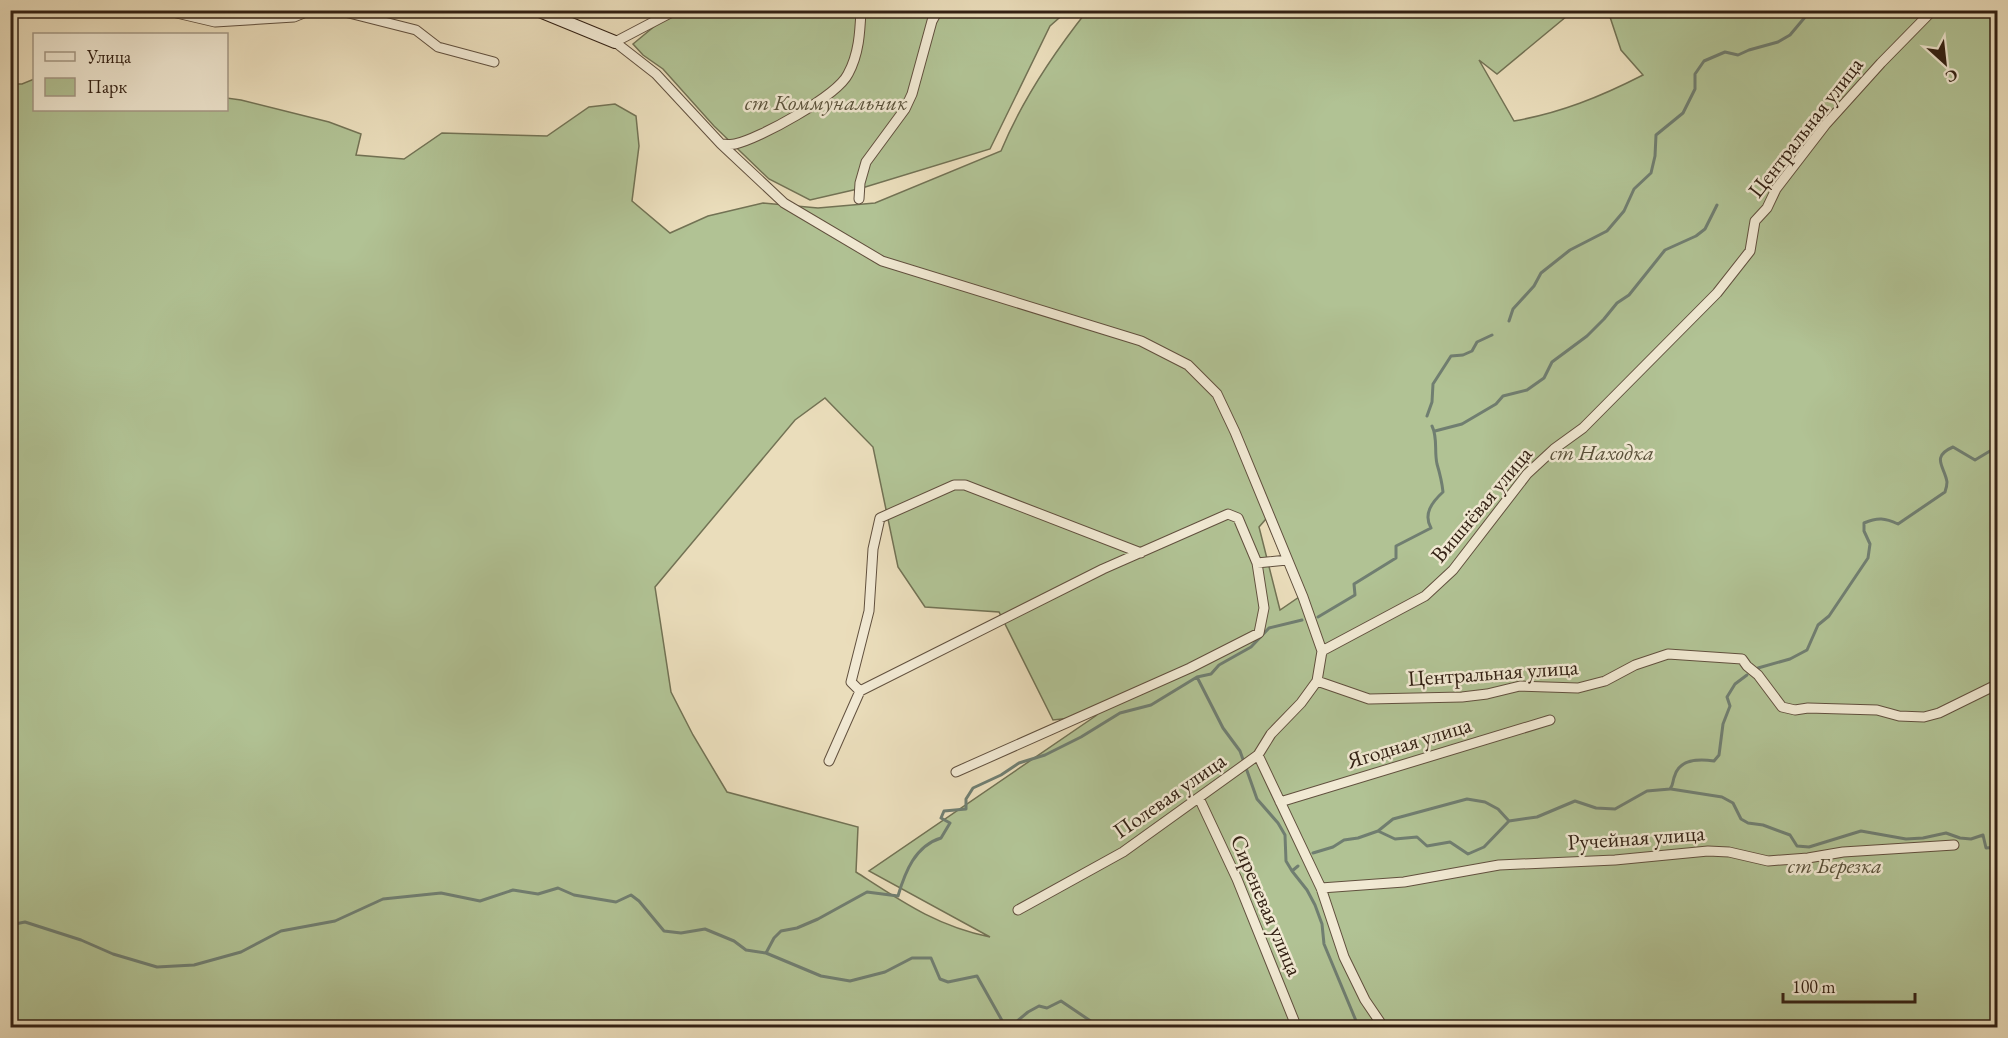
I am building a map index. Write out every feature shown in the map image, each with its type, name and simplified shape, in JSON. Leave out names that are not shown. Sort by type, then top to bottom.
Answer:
[{"type":"street","points":[[164,10],[215,22],[294,17],[311,10]]},
{"type":"street","points":[[337,10],[416,30],[438,47],[494,62]]},
{"type":"street","points":[[537,10],[615,42],[656,74],[721,144],[784,203],[882,261],[1141,341],[1188,365],[1217,394],[1287,560],[1322,651],[1317,681]]},
{"type":"street","points":[[615,42],[676,10]]},
{"type":"street","points":[[721,144],[734,144],[775,128],[833,90],[847,76],[857,50],[861,10]]},
{"type":"street","points":[[859,199],[860,183],[866,162],[905,110],[912,94],[938,10]]},
{"type":"street","name":"Центральная улица","points":[[1750,251],[1755,220],[1767,208],[1776,189],[1826,124],[1933,10]]},
{"type":"street","name":"Вишнёвая улица","points":[[1322,651],[1425,596],[1453,570],[1527,474],[1554,449],[1583,428],[1717,293],[1750,251]]},
{"type":"street","points":[[860,690],[851,682],[868,611],[873,549],[880,518],[954,485],[964,486],[1141,552]]},
{"type":"street","points":[[828,761],[860,690],[1103,569],[1228,514],[1238,518],[1257,562],[1264,608],[1259,633],[1190,668],[956,772]]},
{"type":"street","points":[[1257,562],[1287,560]]},
{"type":"street","name":"Центральная улица","points":[[1317,681],[1369,699],[1462,697],[1521,686],[1578,688],[1605,681],[1635,665],[1668,654],[1742,659],[1758,675],[1782,707],[1796,710],[1808,708],[1877,711],[1899,717],[1923,717],[1939,713],[1998,684]]},
{"type":"street","name":"Полевая улица","points":[[1018,910],[1123,852],[1236,772],[1254,757],[1270,734],[1301,703],[1317,681]]},
{"type":"street","name":"Ягодная улица","points":[[1280,802],[1550,720]]},
{"type":"street","points":[[1254,757],[1280,802],[1321,888],[1344,957],[1365,1000],[1382,1025]]},
{"type":"street","name":"Сиреневая улица","points":[[1199,798],[1242,890],[1297,1028]]},
{"type":"street","name":"Ручейная улица","points":[[1321,888],[1404,882],[1499,865],[1615,860],[1707,850],[1729,852],[1768,861],[1843,852],[1954,845]]},
{"type":"green space","points":[[1793,10],[1997,11],[1997,1027],[11,1027],[10,657],[15,645],[10,636],[10,84],[22,84],[33,79],[33,111],[228,111],[228,98],[241,100],[329,122],[361,134],[356,155],[404,159],[442,133],[547,136],[589,107],[615,104],[636,116],[639,146],[632,201],[670,233],[708,216],[763,203],[818,208],[875,203],[1001,151],[1039,78],[1087,11],[1573,11],[1497,74],[1479,60],[1514,121],[1548,114],[1580,103],[1643,75],[1621,50],[1608,11],[1790,11],[1781,17]],"holes":[[[825,398],[873,447],[898,567],[925,607],[999,612],[1053,720],[1097,715],[869,871],[990,937],[936,919],[856,872],[858,827],[727,792],[693,735],[671,692],[655,587],[795,420]],[[1266,519],[1299,597],[1280,610],[1259,527]]]},
{"type":"green space","name":"ст Коммунальник","points":[[673,11],[1067,11],[1050,26],[990,149],[862,188],[810,200],[769,179],[714,126],[663,69],[643,55],[633,44]]},
{"type":"waterway","points":[[1509,321],[1513,309],[1534,286],[1541,273],[1570,250],[1607,231],[1624,211],[1634,189],[1651,173],[1656,135],[1683,113],[1695,89],[1695,74],[1704,61],[1725,52],[1738,55],[1778,42],[1790,35],[1811,10]]},
{"type":"waterway","points":[[1435,431],[1462,424],[1496,404],[1503,396],[1527,390],[1544,378],[1552,362],[1587,336],[1617,303],[1629,295],[1665,250],[1696,236],[1705,229],[1717,205]]},
{"type":"waterway","points":[[1427,416],[1432,402],[1433,384],[1451,356],[1463,355],[1472,351],[1477,342],[1492,335]]},
{"type":"waterway","points":[[1318,617],[1355,595],[1354,584],[1396,558],[1396,546],[1431,528],[1428,513],[1435,500],[1443,492],[1432,426]]},
{"type":"waterway","points":[[1758,668],[1790,659],[1807,650],[1818,625],[1829,616],[1868,558],[1870,544],[1864,531],[1864,523],[1881,519],[1898,524],[1945,492],[1947,482],[1940,459],[1946,451],[1953,447],[1975,460],[1990,451],[1998,450]]},
{"type":"waterway","points":[[766,953],[774,938],[781,931],[797,928],[818,919],[867,892],[898,896],[912,861],[924,847],[941,838],[950,823],[941,818],[944,811],[966,809],[966,799],[973,788],[1001,775],[1019,763],[1045,755],[1081,737],[1120,713],[1151,705],[1197,677],[1211,674],[1219,665],[1251,647],[1269,628],[1302,620]]},
{"type":"waterway","points":[[1313,853],[1333,847],[1344,840],[1378,831],[1395,839],[1417,837],[1427,846],[1450,842],[1468,854],[1484,847],[1509,821],[1537,817],[1575,801],[1596,808],[1615,809],[1647,791],[1670,789],[1681,766],[1697,760],[1714,761],[1719,755],[1723,724],[1730,706],[1727,697],[1735,684],[1747,675]]},
{"type":"waterway","points":[[1197,677],[1223,728],[1240,751],[1257,799],[1278,823],[1285,835],[1286,861],[1292,871],[1298,866]]},
{"type":"waterway","points":[[1671,789],[1722,797],[1733,803],[1741,819],[1790,835],[1797,846],[1809,847],[1861,831],[1906,839],[1946,833],[1971,839],[1983,835],[1986,848],[1998,847]]},
{"type":"waterway","points":[[1378,831],[1393,819],[1467,799],[1485,802],[1498,809],[1509,821]]},
{"type":"waterway","points":[[1292,871],[1315,905],[1322,924],[1324,944],[1359,1028]]},
{"type":"waterway","points":[[10,925],[25,922],[81,940],[113,954],[157,967],[194,965],[241,952],[281,931],[335,921],[383,899],[441,893],[480,901],[513,890],[538,894],[558,888],[574,895],[616,902],[631,895],[639,901],[664,931],[681,933],[705,929],[734,941],[746,950],[766,953],[821,976],[850,981],[885,972],[912,958],[931,958],[940,979],[948,982],[977,976],[1004,1024],[1010,1027],[1039,1006],[1047,1008],[1061,1001],[1101,1028]]},
{"type":"waterway","points":[[1131,1028],[1136,1024],[1140,1028]]},
{"type":"park label","name":"ст Находка","points":[[1602,452]]},
{"type":"park label","name":"ст Березка","points":[[1835,865]]}]
